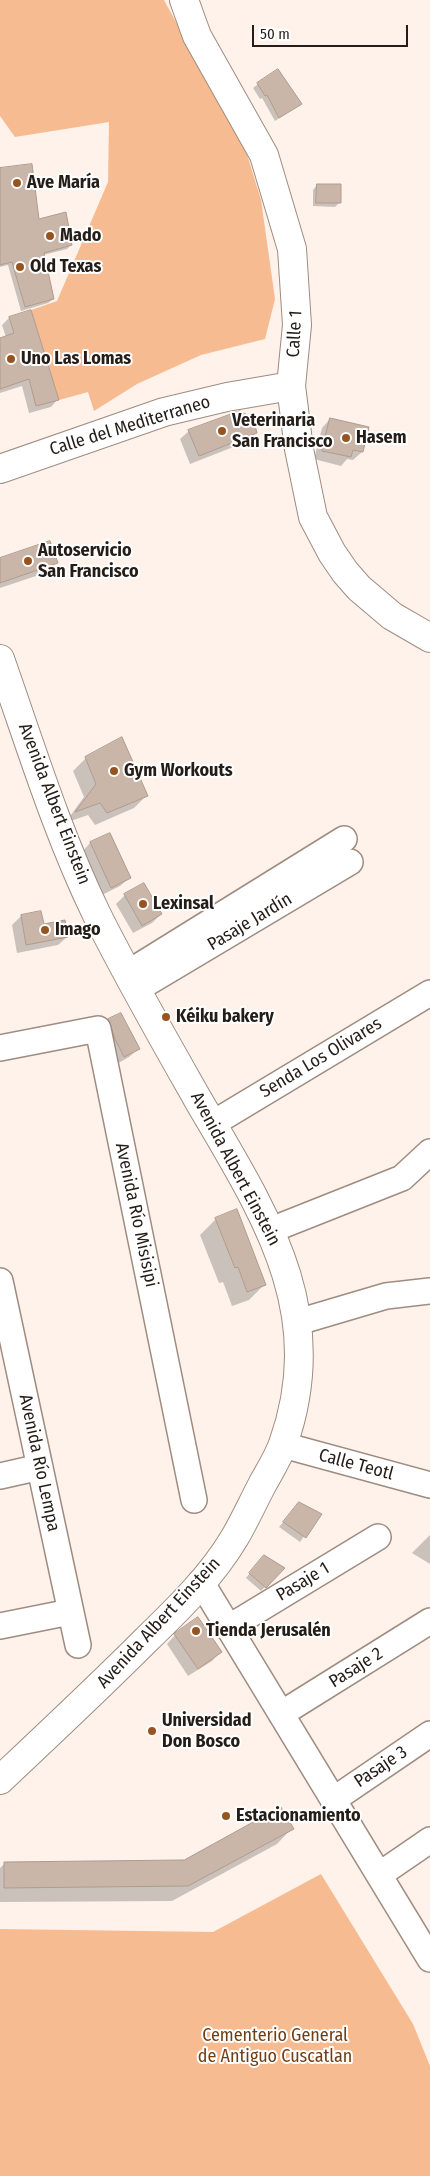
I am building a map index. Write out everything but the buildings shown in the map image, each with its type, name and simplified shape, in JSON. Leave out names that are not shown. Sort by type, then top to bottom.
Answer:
[{"type":"street","name":"Calle 1","points":[[184,0],[197,36],[264,154],[292,249],[297,325],[291,386],[307,495],[313,517],[322,536],[345,572],[374,602],[392,616],[430,638]]},
{"type":"street","name":"Calle del Mediterraneo","points":[[0,469],[164,412],[227,397],[291,386]]},
{"type":"street","name":"Avenida Albert Einstein","points":[[0,659],[56,819],[96,913],[139,977],[212,1124],[271,1230],[290,1281],[298,1322],[300,1361],[297,1389],[283,1445],[235,1538],[201,1582],[106,1680],[0,1780]]},
{"type":"street","name":"Pasaje Jardín","points":[[139,977],[347,850]]},
{"type":"street","name":"Senda Los Olivares","points":[[212,1124],[430,993]]},
{"type":"street","name":"Avenida Río Misisipi","points":[[0,1048],[98,1029],[194,1500]]},
{"type":"street","points":[[271,1230],[402,1178],[430,1152]]},
{"type":"street","name":"Avenida Río Lempa","points":[[0,1281],[4,1324],[40,1468],[78,1646]]},
{"type":"street","points":[[298,1322],[386,1296],[430,1291]]},
{"type":"street","name":"Calle Teotl","points":[[283,1445],[430,1485]]},
{"type":"street","points":[[0,1476],[40,1468]]},
{"type":"street","name":"Pasaje 1","points":[[228,1628],[378,1536]]},
{"type":"street","points":[[201,1582],[430,1959]]},
{"type":"street","points":[[0,1626],[70,1612]]},
{"type":"street","name":"Pasaje 2","points":[[281,1714],[430,1621]]},
{"type":"street","name":"Pasaje 3","points":[[333,1800],[430,1734]]},
{"type":"street","points":[[379,1875],[430,1840]]},
{"type":"green space","points":[[0,0],[164,0],[246,151],[261,200],[275,299],[265,339],[201,355],[137,384],[94,411],[88,392],[59,400],[31,310],[57,301],[108,182],[109,122],[15,137],[0,116]]},
{"type":"green space","name":"Cementerio General de Antiguo Cuscatlan","points":[[321,1874],[413,2024],[430,2066],[430,2176],[0,2176],[0,1929],[213,1932]]},
{"type":"place","name":"Ave María","points":[[17,183]]},
{"type":"place","name":"Mado","points":[[50,236]]},
{"type":"place","name":"Old Texas","points":[[20,267]]},
{"type":"place","name":"Uno Las Lomas","points":[[11,359]]},
{"type":"place","name":"Veterinaria San Francisco","points":[[222,431]]},
{"type":"place","name":"Hasem","points":[[346,438]]},
{"type":"place","name":"Autoservicio San Francisco","points":[[28,561]]},
{"type":"place","name":"Gym Workouts","points":[[114,771]]},
{"type":"place","name":"Lexinsal","points":[[143,904]]},
{"type":"place","name":"Imago","points":[[45,930]]},
{"type":"place","name":"Kéiku bakery","points":[[166,1017]]},
{"type":"place","name":"Tienda Jerusalén","points":[[196,1631]]},
{"type":"place","name":"Universidad Don Bosco","points":[[152,1731]]},
{"type":"place","name":"Estacionamiento","points":[[226,1816]]}]
